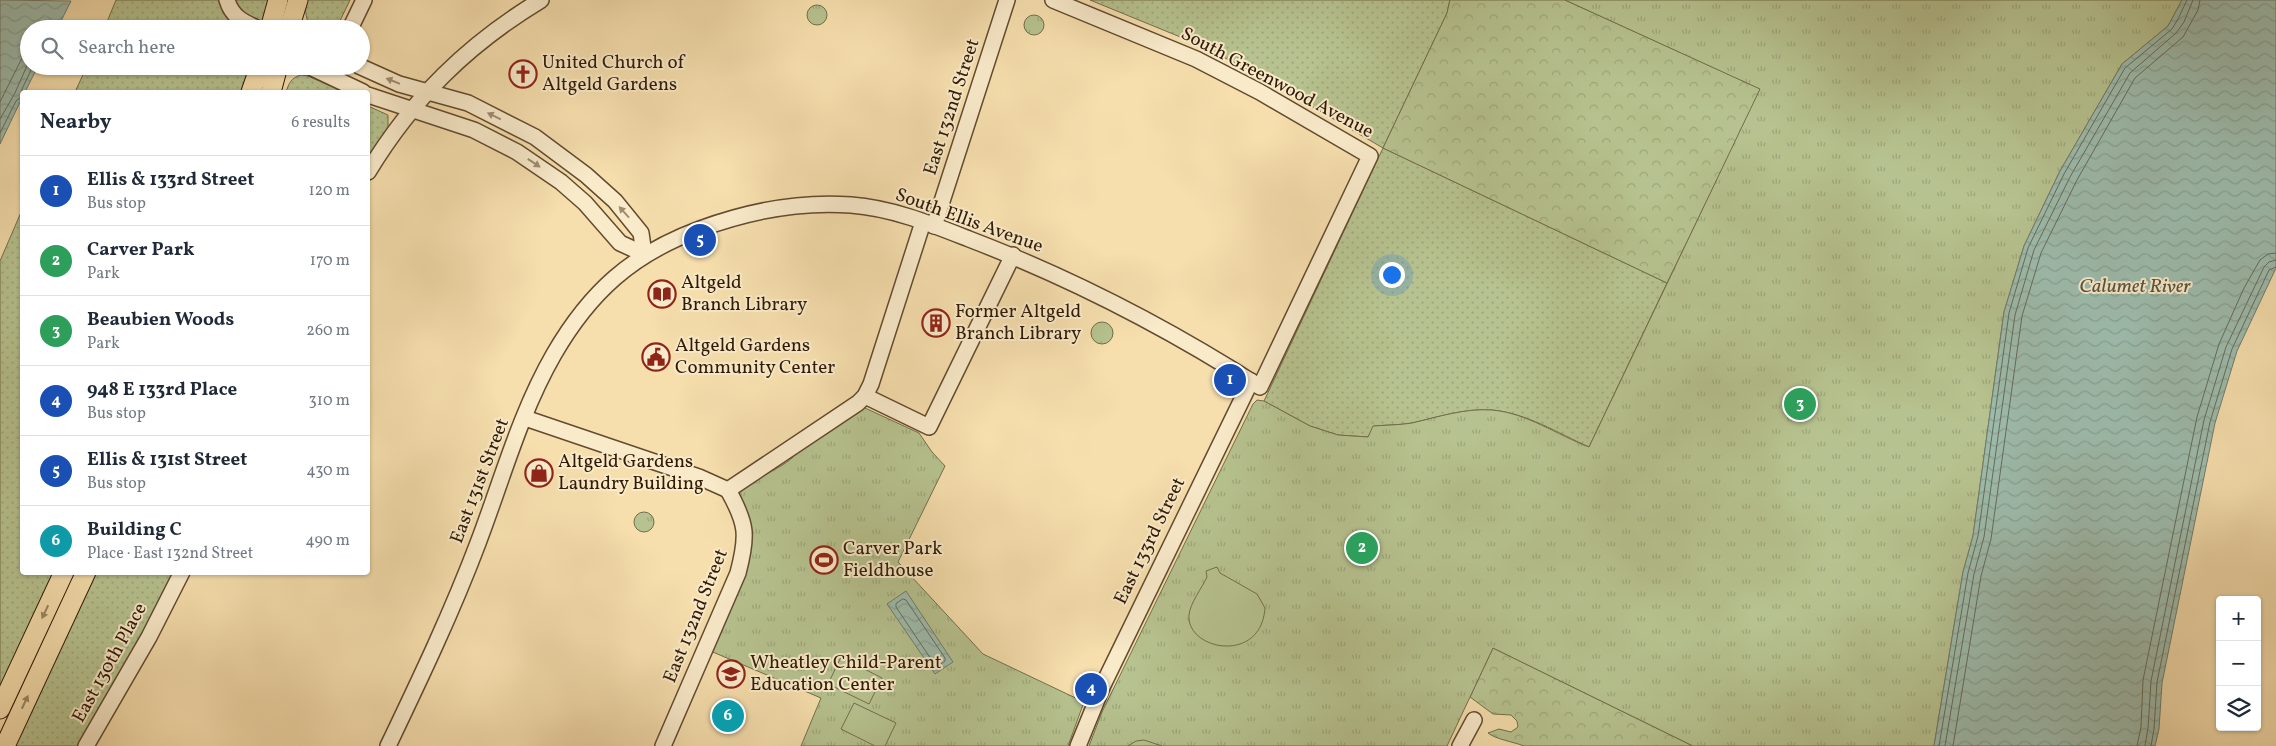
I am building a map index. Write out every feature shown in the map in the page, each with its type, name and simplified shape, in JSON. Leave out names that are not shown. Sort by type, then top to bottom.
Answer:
[{"type":"main road","points":[[272,20],[278,0]]},
{"type":"main road","points":[[292,20],[298,0]]},
{"type":"main road","points":[[253,90],[257,75]]},
{"type":"main road","points":[[272,90],[276,75]]},
{"type":"main road","points":[[0,709],[63,575]]},
{"type":"main road","points":[[5,746],[85,575]]},
{"type":"street","points":[[227,0],[230,10],[240,20]]},
{"type":"street","points":[[354,20],[364,0]]},
{"type":"street","points":[[370,169],[410,110],[428,92],[488,35],[541,0]]},
{"type":"street","name":"East 132nd Street","points":[[663,746],[738,573],[746,544],[740,513],[728,490],[858,403],[865,396],[929,224],[1007,0]]},
{"type":"street","name":"South Greenwood Avenue","points":[[1053,0],[1205,63],[1260,92],[1370,156]]},
{"type":"street","points":[[370,71],[399,84],[468,103],[536,137],[608,195],[641,233],[644,254]]},
{"type":"street","points":[[327,75],[359,90]]},
{"type":"street","points":[[370,95],[410,110],[474,130],[517,152],[585,203],[620,243],[644,254]]},
{"type":"street","name":"East 133rd Street","points":[[1078,746],[1087,720],[1370,156]]},
{"type":"street","name":"South Ellis Avenue","points":[[644,254],[676,238],[716,223],[750,212],[782,206],[853,205],[886,211],[929,224],[1013,255],[1174,333],[1255,384]]},
{"type":"street","name":"East 131st Street","points":[[388,746],[456,597],[543,375],[573,326],[596,296],[620,272],[644,254]]},
{"type":"street","points":[[865,396],[929,427],[1013,255]]},
{"type":"street","points":[[525,418],[699,476],[728,490]]},
{"type":"street","name":"East 130th Place","points":[[86,746],[149,636],[180,575]]},
{"type":"street","points":[[1460,746],[1474,720]]},
{"type":"green space","points":[[116,0],[274,0],[268,20],[108,20]]},
{"type":"green space","points":[[307,0],[350,0],[340,20],[307,20]]},
{"type":"green space","points":[[1090,0],[1450,0],[1447,13],[1383,148],[1253,72],[1195,43]]},
{"type":"green space","points":[[1450,0],[1565,0],[1761,89],[1667,283],[1383,148],[1447,13]]},
{"type":"green space","points":[[1565,0],[2182,0],[2168,26],[2122,64],[2060,171],[2024,246],[2004,312],[1973,536],[1963,572],[1934,746],[1693,746],[1493,648],[1447,746],[1089,746],[1102,712],[1253,404],[1257,400],[1264,401],[1310,426],[1338,435],[1368,437],[1373,426],[1398,425],[1462,412],[1492,410],[1517,415],[1589,447],[1760,89]]},
{"type":"green space","points":[[817,5],[824,8],[827,15],[824,22],[817,25],[810,22],[807,15],[810,8]]},
{"type":"green space","points":[[1034,15],[1041,18],[1044,25],[1041,32],[1034,35],[1027,32],[1024,25],[1027,18]]},
{"type":"green space","points":[[83,75],[251,75],[246,90],[76,90]]},
{"type":"green space","points":[[301,75],[308,76],[338,89],[287,90],[291,81]]},
{"type":"green space","points":[[370,107],[388,115],[389,128],[370,159]]},
{"type":"green space","points":[[1383,148],[1667,283],[1589,447],[1529,419],[1492,410],[1462,412],[1398,425],[1374,426],[1368,437],[1338,435],[1310,426],[1264,401]]},
{"type":"green space","points":[[20,215],[20,575],[55,575],[0,691],[0,261]]},
{"type":"green space","points":[[1098,322],[1106,322],[1113,329],[1113,337],[1106,344],[1098,344],[1091,337],[1091,329]]},
{"type":"green space","points":[[865,408],[919,433],[932,452],[945,466],[898,562],[983,654],[1084,702],[1068,746],[801,746],[821,698],[708,650],[741,573],[736,496],[747,485],[790,460],[797,453]]},
{"type":"green space","points":[[640,512],[648,512],[654,518],[654,526],[648,532],[640,532],[634,526],[634,518]]},
{"type":"green space","points":[[1217,567],[1220,573],[1257,594],[1265,608],[1260,626],[1251,638],[1238,644],[1224,646],[1211,643],[1199,637],[1191,627],[1190,610],[1207,577],[1206,571]]},
{"type":"green space","points":[[94,575],[175,575],[160,606],[79,746],[14,746]]},
{"type":"green space","points":[[1493,648],[1693,746],[1524,746],[1491,735],[1488,733],[1499,729],[1511,732],[1518,727],[1517,721],[1511,715],[1493,714],[1470,697]]},
{"type":"green space","points":[[841,657],[882,678],[869,704],[828,684]]},
{"type":"green space","points":[[854,703],[896,723],[885,746],[875,746],[841,729]]},
{"type":"green space","points":[[1144,740],[1162,746],[1128,746],[1136,741]]},
{"type":"water","points":[[0,0],[71,1],[62,20],[20,20],[20,75],[34,75],[26,90],[20,90],[20,102],[0,144]]},
{"type":"water","name":"Calumet River","points":[[2182,0],[2276,0],[2276,268],[2237,351],[2215,423],[2162,683],[2159,729],[2155,746],[1934,746],[1963,572],[1973,536],[2004,312],[2024,246],[2060,171],[2122,64],[2168,26]]},
{"type":"water","points":[[906,591],[953,662],[935,674],[887,604]]},
{"type":"place","name":"United Church of Altgeld Gardens","points":[[523,74]]},
{"type":"place","name":"Ellis & 131st Street","points":[[700,240]]},
{"type":"place","name":"Altgeld Branch Library","points":[[662,294]]},
{"type":"place","name":"Former Altgeld Branch Library","points":[[936,323]]},
{"type":"place","name":"Altgeld Gardens Community Center","points":[[656,357]]},
{"type":"place","name":"Ellis & 133rd Street","points":[[1230,380]]},
{"type":"place","name":"Beaubien Woods","points":[[1800,404]]},
{"type":"place","name":"Altgeld Gardens Laundry Building","points":[[539,473]]},
{"type":"place","name":"Carver Park","points":[[1362,548]]},
{"type":"place","name":"Carver Park Fieldhouse","points":[[824,560]]},
{"type":"place","name":"Wheatley Child-Parent Education Center","points":[[731,674]]},
{"type":"place","name":"948 E 133rd Place","points":[[1091,689]]},
{"type":"place","name":"Building C","points":[[728,716]]}]
